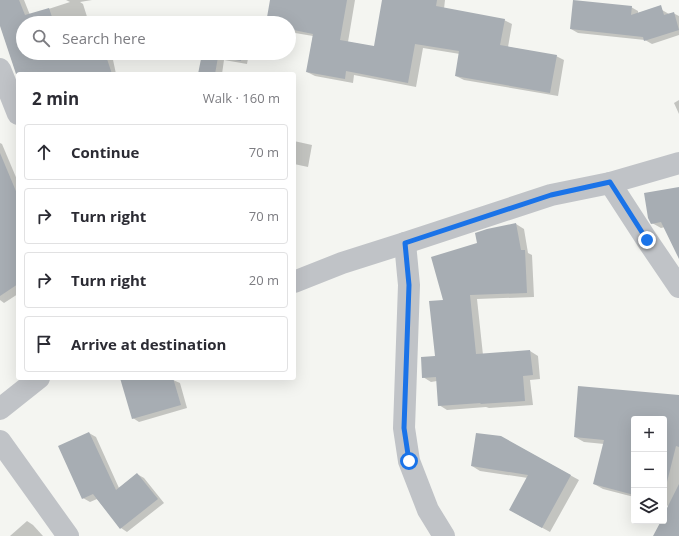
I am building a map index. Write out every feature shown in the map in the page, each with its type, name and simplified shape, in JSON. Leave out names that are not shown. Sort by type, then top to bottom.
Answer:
[{"type":"street","points":[[0,69],[16,109]]},
{"type":"street","points":[[296,281],[342,263],[551,195],[610,182],[679,163]]},
{"type":"street","points":[[610,182],[679,287]]},
{"type":"street","points":[[405,243],[409,285],[404,428],[409,461],[428,510],[444,536]]},
{"type":"street","points":[[0,408],[36,380]]},
{"type":"street","points":[[0,441],[68,536]]},
{"type":"building","points":[[0,0],[19,0],[25,15],[49,8],[52,16],[16,16],[16,60],[107,60],[111,72],[16,72],[16,74],[0,26]]},
{"type":"building","points":[[270,0],[347,0],[340,40],[374,46],[382,0],[437,0],[436,6],[505,19],[500,45],[557,55],[550,93],[455,76],[459,51],[415,44],[408,83],[346,71],[345,79],[306,72],[313,34],[296,30],[296,16],[267,16]]},
{"type":"building","points":[[573,0],[632,6],[631,15],[661,5],[664,15],[674,12],[679,30],[644,41],[643,37],[570,29]]},
{"type":"building","points":[[201,60],[217,60],[215,72],[198,72]]},
{"type":"building","points":[[0,153],[16,191],[16,285],[0,296]]},
{"type":"building","points":[[679,187],[679,259],[661,222],[651,224],[648,218],[644,193]]},
{"type":"building","points":[[516,223],[521,250],[525,250],[527,293],[470,295],[476,354],[530,350],[533,375],[523,376],[525,401],[438,406],[436,377],[422,378],[421,357],[435,356],[429,301],[443,300],[431,257],[477,243],[475,233]]},
{"type":"building","points":[[121,380],[174,380],[181,405],[132,419]]},
{"type":"building","points":[[578,386],[679,395],[679,447],[676,446],[667,482],[667,416],[631,416],[631,494],[593,484],[604,440],[574,437]]},
{"type":"building","points":[[89,432],[116,490],[137,473],[158,499],[120,529],[93,494],[82,499],[58,446]]},
{"type":"building","points":[[476,433],[501,436],[571,475],[542,528],[509,510],[528,475],[471,466]]},
{"type":"building","points":[[679,484],[679,536],[653,536],[659,524],[667,524],[667,508]]},
{"type":"route","points":[[409,461],[404,428],[404,386],[409,285],[405,243],[551,195],[610,182],[647,240]]}]
